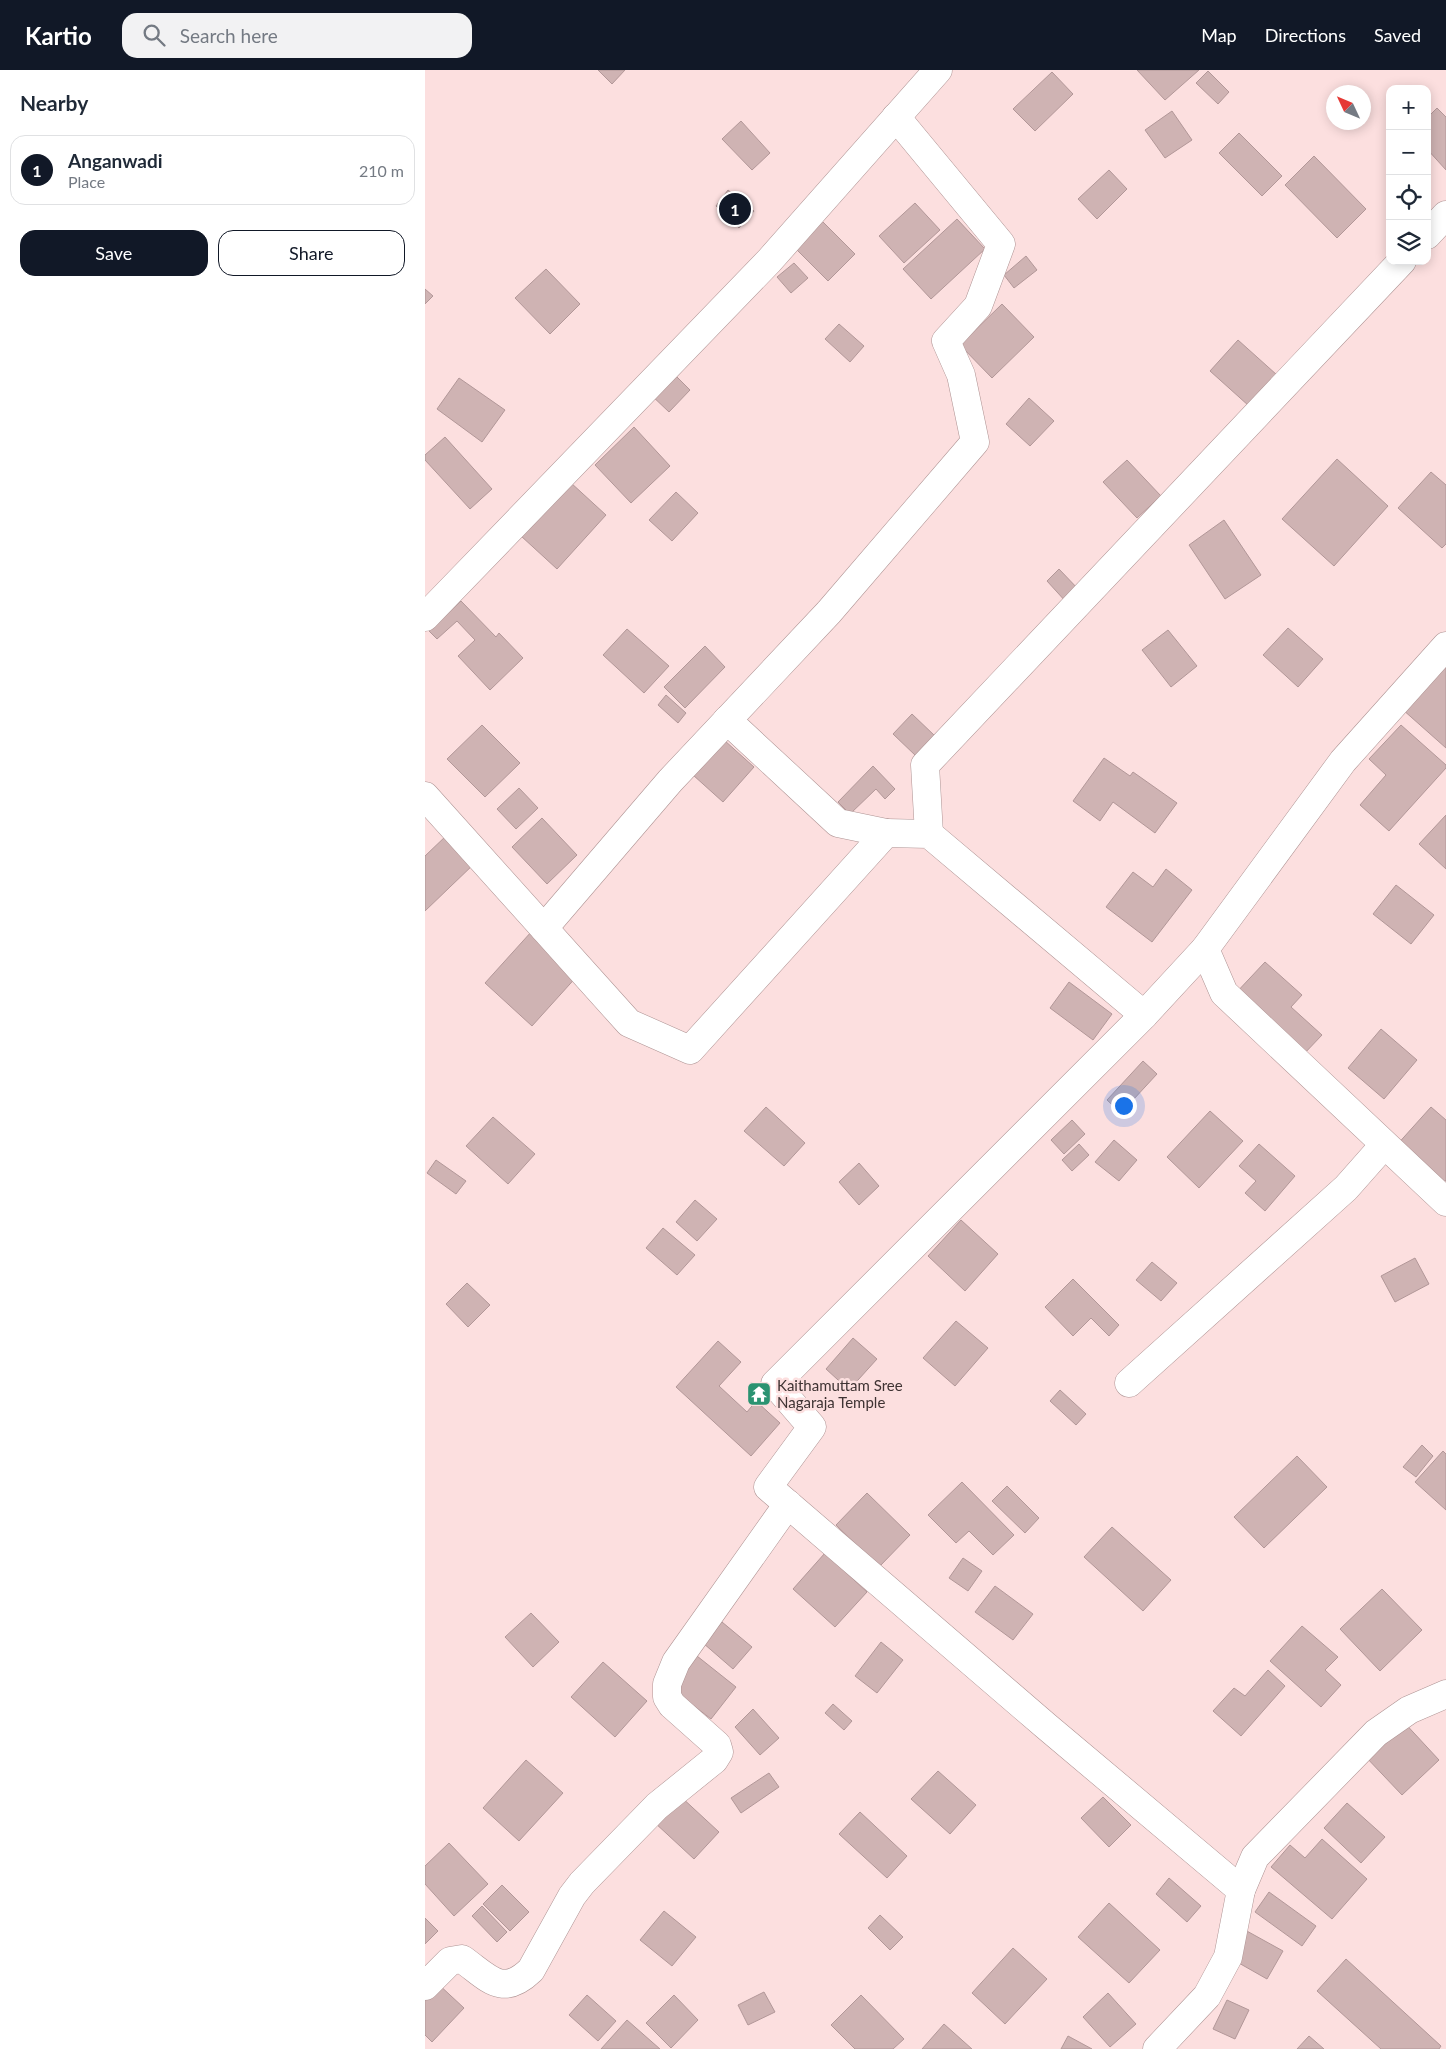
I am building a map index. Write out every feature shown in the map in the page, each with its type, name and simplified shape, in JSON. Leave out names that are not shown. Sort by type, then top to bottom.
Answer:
[{"type":"street","points":[[425,617],[769,261],[938,70]]},
{"type":"street","points":[[544,928],[670,781],[829,612],[975,442],[961,375],[946,341],[977,306],[1001,244],[896,117]]},
{"type":"street","points":[[1431,231],[1446,215]]},
{"type":"street","points":[[929,834],[925,765],[1398,265]]},
{"type":"street","points":[[1241,1890],[1039,1720],[768,1487],[812,1427],[775,1384],[1144,1015],[1205,948],[1343,761],[1446,646]]},
{"type":"street","points":[[727,720],[838,823],[886,833],[929,834],[1144,1015]]},
{"type":"street","points":[[425,796],[629,1023],[690,1050],[886,833]]},
{"type":"street","points":[[1205,948],[1224,993],[1446,1202]]},
{"type":"street","points":[[1129,1383],[1346,1188],[1384,1145]]},
{"type":"street","points":[[425,1986],[450,1961],[462,1959],[496,1982],[509,1985],[521,1980],[531,1970],[572,1896],[583,1883],[657,1806],[715,1760],[719,1752],[717,1745],[672,1705],[667,1697],[667,1684],[677,1662],[695,1634],[788,1504]]},
{"type":"street","points":[[1157,2049],[1207,1996],[1228,1957],[1241,1890],[1255,1857],[1375,1734],[1409,1710],[1446,1694]]},
{"type":"building","points":[[598,70],[625,70],[612,84]]},
{"type":"building","points":[[1137,70],[1199,70],[1165,100]]},
{"type":"building","points":[[1208,71],[1229,92],[1218,104],[1196,83]]},
{"type":"building","points":[[1052,72],[1073,94],[1035,131],[1013,109]]},
{"type":"building","points":[[1437,108],[1446,117],[1446,170],[1431,153],[1431,114]]},
{"type":"building","points":[[1172,111],[1192,140],[1165,158],[1145,130]]},
{"type":"building","points":[[741,121],[770,153],[752,170],[722,139]]},
{"type":"building","points":[[1239,133],[1282,176],[1262,196],[1219,153]]},
{"type":"building","points":[[1314,156],[1366,209],[1337,238],[1285,185]]},
{"type":"building","points":[[1109,170],[1127,189],[1097,219],[1078,199]]},
{"type":"building","points":[[728,190],[754,211],[739,228],[716,206]]},
{"type":"building","points":[[915,203],[940,230],[904,263],[879,236]]},
{"type":"building","points":[[818,217],[855,254],[828,281],[791,244]]},
{"type":"building","points":[[957,219],[985,249],[931,299],[903,269]]},
{"type":"building","points":[[1026,256],[1037,270],[1014,288],[1004,275]]},
{"type":"building","points":[[794,263],[808,278],[791,293],[777,277]]},
{"type":"building","points":[[546,269],[580,304],[550,334],[515,298]]},
{"type":"building","points":[[425,289],[433,296],[425,304]]},
{"type":"building","points":[[1002,304],[1034,337],[992,378],[960,345]]},
{"type":"building","points":[[839,324],[864,346],[850,362],[825,339]]},
{"type":"building","points":[[1238,340],[1277,375],[1249,406],[1210,371]]},
{"type":"building","points":[[671,371],[690,390],[669,412],[649,393]]},
{"type":"building","points":[[459,378],[505,410],[482,442],[437,409]]},
{"type":"building","points":[[1029,398],[1054,421],[1030,446],[1006,424]]},
{"type":"building","points":[[634,427],[670,466],[631,503],[595,465]]},
{"type":"building","points":[[445,437],[492,489],[470,509],[425,460],[425,455]]},
{"type":"building","points":[[1337,459],[1388,506],[1334,566],[1282,519]]},
{"type":"building","points":[[1127,460],[1161,496],[1137,518],[1103,482]]},
{"type":"building","points":[[1431,472],[1446,485],[1446,544],[1442,548],[1398,508]]},
{"type":"building","points":[[570,482],[606,515],[557,569],[521,536]]},
{"type":"building","points":[[676,492],[698,513],[672,541],[649,520]]},
{"type":"building","points":[[1224,520],[1261,575],[1225,599],[1189,545]]},
{"type":"building","points":[[1059,569],[1080,591],[1067,603],[1047,581]]},
{"type":"building","points":[[461,601],[496,637],[499,633],[523,658],[490,690],[458,656],[475,640],[457,621],[437,639],[429,631]]},
{"type":"building","points":[[1288,628],[1323,659],[1298,687],[1263,655]]},
{"type":"building","points":[[627,629],[669,666],[644,693],[603,655]]},
{"type":"building","points":[[1168,630],[1197,666],[1171,687],[1142,650]]},
{"type":"building","points":[[705,646],[725,667],[685,708],[664,687]]},
{"type":"building","points":[[1446,666],[1446,748],[1402,709]]},
{"type":"building","points":[[666,695],[686,713],[678,723],[658,705]]},
{"type":"building","points":[[912,714],[935,736],[916,756],[893,734]]},
{"type":"building","points":[[482,725],[520,763],[485,797],[447,759]]},
{"type":"building","points":[[1401,725],[1446,765],[1446,768],[1389,831],[1360,805],[1386,775],[1369,759]]},
{"type":"building","points":[[724,740],[754,767],[723,802],[693,775]]},
{"type":"building","points":[[1104,758],[1130,776],[1133,772],[1177,803],[1155,833],[1113,802],[1100,821],[1073,801]]},
{"type":"building","points":[[873,766],[895,789],[885,799],[876,789],[850,814],[838,802]]},
{"type":"building","points":[[519,788],[538,808],[516,829],[497,809]]},
{"type":"building","points":[[1446,815],[1446,869],[1419,844]]},
{"type":"building","points":[[542,818],[577,855],[547,884],[512,847]]},
{"type":"building","points":[[448,834],[475,863],[425,911],[425,856]]},
{"type":"building","points":[[1166,869],[1192,890],[1152,942],[1106,907],[1133,872],[1153,887]]},
{"type":"building","points":[[1396,885],[1434,915],[1411,944],[1373,914]]},
{"type":"building","points":[[532,931],[579,974],[532,1026],[485,983]]},
{"type":"building","points":[[1265,962],[1302,995],[1291,1007],[1322,1035],[1302,1056],[1234,995]]},
{"type":"building","points":[[1069,982],[1112,1014],[1093,1040],[1050,1008]]},
{"type":"building","points":[[1381,1029],[1417,1060],[1384,1099],[1348,1068]]},
{"type":"building","points":[[1143,1061],[1157,1074],[1121,1113],[1107,1100]]},
{"type":"building","points":[[766,1107],[805,1143],[784,1166],[744,1131]]},
{"type":"building","points":[[1431,1107],[1446,1120],[1446,1180],[1440,1187],[1395,1147]]},
{"type":"building","points":[[1210,1111],[1243,1141],[1199,1188],[1167,1157]]},
{"type":"building","points":[[493,1117],[535,1154],[508,1184],[466,1146]]},
{"type":"building","points":[[1072,1120],[1085,1134],[1064,1154],[1051,1140]]},
{"type":"building","points":[[1114,1140],[1137,1160],[1119,1181],[1095,1162]]},
{"type":"building","points":[[1079,1144],[1089,1155],[1072,1171],[1062,1160]]},
{"type":"building","points":[[1259,1144],[1295,1176],[1265,1211],[1245,1193],[1256,1181],[1239,1166]]},
{"type":"building","points":[[436,1160],[466,1181],[456,1194],[427,1173]]},
{"type":"building","points":[[859,1163],[879,1186],[859,1205],[839,1182]]},
{"type":"building","points":[[695,1200],[717,1219],[697,1241],[676,1222]]},
{"type":"building","points":[[961,1220],[998,1254],[965,1291],[928,1256]]},
{"type":"building","points":[[663,1228],[695,1255],[677,1275],[646,1248]]},
{"type":"building","points":[[1415,1258],[1429,1284],[1395,1302],[1381,1276]]},
{"type":"building","points":[[1152,1262],[1177,1283],[1161,1301],[1136,1280]]},
{"type":"building","points":[[1073,1279],[1119,1325],[1109,1336],[1091,1318],[1073,1336],[1045,1307]]},
{"type":"building","points":[[467,1283],[490,1305],[468,1327],[446,1304]]},
{"type":"building","points":[[956,1321],[988,1348],[955,1386],[923,1358]]},
{"type":"building","points":[[853,1338],[877,1359],[849,1390],[826,1369]]},
{"type":"building","points":[[718,1341],[741,1362],[719,1386],[747,1412],[756,1401],[780,1423],[751,1456],[676,1387]]},
{"type":"building","points":[[1060,1390],[1086,1414],[1076,1425],[1050,1401]]},
{"type":"building","points":[[1422,1445],[1433,1456],[1416,1477],[1403,1467]]},
{"type":"building","points":[[1443,1451],[1446,1454],[1446,1510],[1415,1482]]},
{"type":"building","points":[[1297,1456],[1327,1487],[1264,1548],[1234,1517]]},
{"type":"building","points":[[962,1482],[1014,1535],[993,1555],[969,1531],[956,1543],[928,1515]]},
{"type":"building","points":[[1007,1486],[1039,1518],[1025,1533],[992,1501]]},
{"type":"building","points":[[867,1493],[910,1535],[879,1567],[836,1525]]},
{"type":"building","points":[[1112,1527],[1171,1580],[1143,1611],[1084,1557]]},
{"type":"building","points":[[825,1553],[867,1592],[835,1627],[793,1589]]},
{"type":"building","points":[[963,1558],[982,1571],[968,1591],[949,1578]]},
{"type":"building","points":[[995,1586],[1033,1614],[1013,1640],[975,1612]]},
{"type":"building","points":[[1382,1589],[1422,1630],[1380,1671],[1340,1629]]},
{"type":"building","points":[[531,1613],[559,1642],[533,1667],[505,1637]]},
{"type":"building","points":[[722,1622],[752,1647],[733,1669],[703,1643]]},
{"type":"building","points":[[1302,1626],[1338,1657],[1325,1670],[1341,1685],[1321,1707],[1270,1661]]},
{"type":"building","points":[[881,1642],[903,1660],[877,1693],[855,1676]]},
{"type":"building","points":[[697,1656],[736,1687],[711,1719],[672,1689]]},
{"type":"building","points":[[603,1662],[647,1701],[615,1737],[571,1697]]},
{"type":"building","points":[[1268,1670],[1285,1686],[1241,1736],[1213,1711],[1234,1688],[1245,1696]]},
{"type":"building","points":[[833,1704],[852,1721],[844,1730],[825,1713]]},
{"type":"building","points":[[753,1709],[779,1738],[760,1755],[735,1727]]},
{"type":"building","points":[[1401,1719],[1439,1760],[1402,1795],[1364,1755]]},
{"type":"building","points":[[526,1760],[563,1793],[519,1841],[483,1808]]},
{"type":"building","points":[[938,1771],[976,1805],[950,1834],[911,1799]]},
{"type":"building","points":[[769,1773],[779,1787],[741,1813],[731,1798]]},
{"type":"building","points":[[679,1795],[719,1832],[694,1859],[654,1822]]},
{"type":"building","points":[[1103,1797],[1131,1825],[1109,1847],[1081,1818]]},
{"type":"building","points":[[1347,1803],[1385,1837],[1361,1863],[1324,1828]]},
{"type":"building","points":[[860,1812],[907,1856],[887,1878],[839,1834]]},
{"type":"building","points":[[1322,1839],[1367,1879],[1332,1919],[1271,1867],[1290,1845],[1305,1858]]},
{"type":"building","points":[[449,1843],[488,1884],[454,1916],[425,1884],[425,1866]]},
{"type":"building","points":[[1169,1878],[1201,1906],[1187,1922],[1156,1894]]},
{"type":"building","points":[[502,1885],[529,1912],[510,1931],[483,1904]]},
{"type":"building","points":[[1269,1892],[1316,1926],[1302,1946],[1255,1912]]},
{"type":"building","points":[[1109,1903],[1160,1950],[1129,1983],[1078,1937]]},
{"type":"building","points":[[482,1906],[507,1932],[497,1942],[472,1916]]},
{"type":"building","points":[[664,1911],[696,1937],[672,1966],[640,1940]]},
{"type":"building","points":[[880,1915],[903,1937],[890,1950],[868,1928]]},
{"type":"building","points":[[425,1918],[438,1931],[425,1944]]},
{"type":"building","points":[[1245,1930],[1283,1951],[1267,1979],[1230,1958]]},
{"type":"building","points":[[1013,1948],[1047,1979],[1005,2024],[972,1993]]},
{"type":"building","points":[[1346,1959],[1441,2046],[1439,2049],[1381,2049],[1317,1991]]},
{"type":"building","points":[[436,1982],[464,2008],[432,2042],[425,2035],[425,1994]]},
{"type":"building","points":[[764,1992],[775,2012],[748,2025],[738,2005]]},
{"type":"building","points":[[1108,1993],[1136,2024],[1110,2047],[1083,2017]]},
{"type":"building","points":[[587,1995],[616,2021],[598,2041],[569,2015]]},
{"type":"building","points":[[674,1995],[698,2020],[671,2048],[646,2023]]},
{"type":"building","points":[[861,1995],[904,2039],[893,2049],[855,2049],[831,2025]]},
{"type":"building","points":[[1227,2000],[1249,2010],[1235,2039],[1213,2029]]},
{"type":"building","points":[[627,2020],[660,2049],[601,2049]]},
{"type":"building","points":[[944,2024],[972,2049],[922,2049]]},
{"type":"building","points":[[1068,2036],[1092,2049],[1061,2049]]},
{"type":"building","points":[[1309,2036],[1324,2049],[1297,2049]]},
{"type":"place","name":"Anganwadi","points":[[735,209]]},
{"type":"place","name":"Kaithamuttam Sree Nagaraja Temple","points":[[759,1394]]}]
